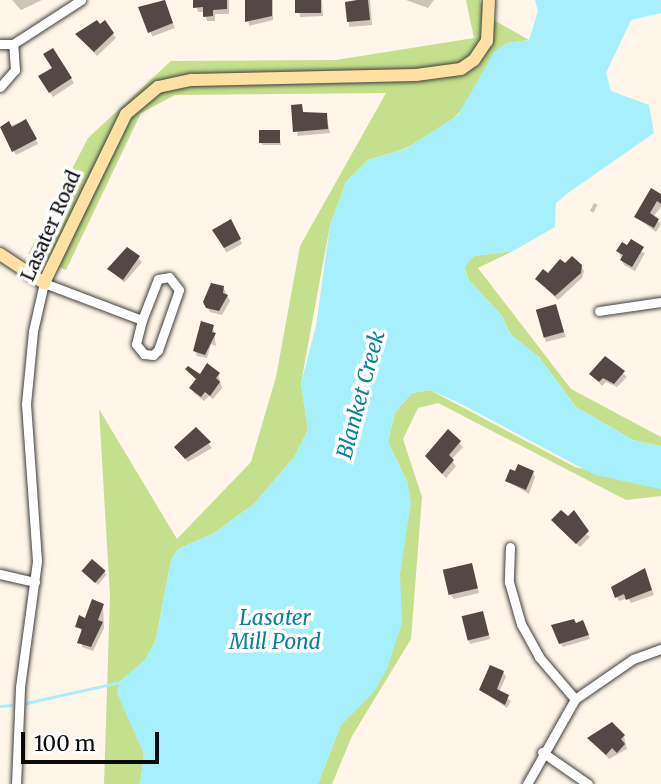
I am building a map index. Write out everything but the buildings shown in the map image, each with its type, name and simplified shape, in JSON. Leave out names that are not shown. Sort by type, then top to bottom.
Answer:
[{"type":"street","points":[[0,44],[13,44],[80,0]]},
{"type":"street","name":"Lasater Road","points":[[16,784],[20,687],[35,582],[37,522],[26,404],[33,331],[44,283],[118,129],[148,93],[182,80],[416,75],[461,69],[474,60],[487,41],[489,0]]},
{"type":"street","points":[[0,87],[15,70],[13,44]]},
{"type":"street","points":[[0,254],[44,283],[142,320]]},
{"type":"street","points":[[158,279],[174,280],[179,290],[153,355],[137,350],[142,320],[158,279]]},
{"type":"street","points":[[599,311],[661,302]]},
{"type":"street","points":[[510,547],[509,582],[521,624],[539,657],[575,699]]},
{"type":"street","points":[[0,574],[35,582]]},
{"type":"street","points":[[527,784],[542,752],[575,699],[633,659],[661,649]]},
{"type":"street","points":[[542,752],[588,784]]},
{"type":"green space","points":[[466,0],[480,0],[485,15],[529,40],[506,43],[469,102],[448,124],[404,149],[368,160],[346,182],[330,225],[301,383],[308,430],[295,456],[254,504],[214,533],[178,549],[171,560],[156,639],[145,660],[120,682],[144,754],[140,784],[104,784],[110,596],[99,409],[177,539],[251,462],[276,377],[300,246],[386,93],[175,95],[141,113],[66,270],[28,254],[88,138],[171,61],[336,60],[474,38]]},
{"type":"green space","points":[[513,251],[478,268],[571,389],[661,437],[661,446],[633,440],[576,407],[539,357],[511,335],[502,316],[469,280],[464,267],[474,256]]},
{"type":"green space","points":[[430,390],[575,467],[661,488],[661,496],[626,500],[438,403],[418,408],[403,439],[422,497],[411,639],[352,736],[332,784],[318,784],[400,573],[408,484],[388,442],[395,412],[412,393]]},
{"type":"water","name":"Lasater Mill Pond","points":[[535,0],[661,0],[661,13],[631,20],[606,73],[611,91],[649,105],[654,133],[556,203],[555,227],[513,251],[474,256],[464,268],[469,280],[502,316],[511,335],[539,357],[576,407],[633,440],[661,446],[661,489],[595,475],[457,402],[430,390],[412,393],[395,412],[388,442],[408,484],[411,504],[400,573],[402,623],[387,669],[374,692],[341,725],[318,784],[140,784],[144,754],[117,693],[120,681],[145,660],[156,639],[171,560],[178,549],[214,533],[254,504],[295,456],[308,430],[301,383],[316,326],[330,225],[346,182],[368,160],[405,149],[458,115],[494,52],[506,43],[529,40],[538,11]]},
{"type":"waterway","points":[[26,703],[121,682]]},
{"type":"waterway","points":[[0,706],[11,705]]},
{"type":"water label","name":"Blanket Creek","points":[[361,395]]}]
